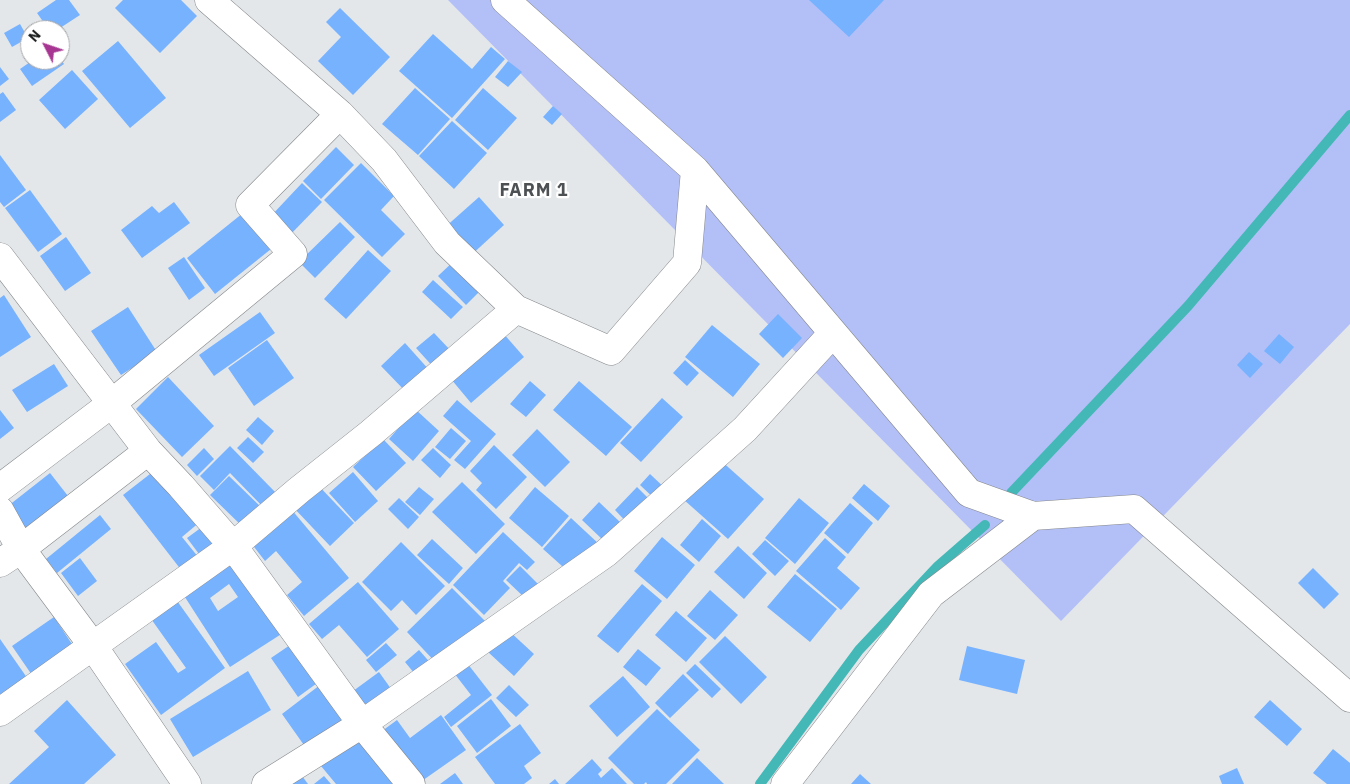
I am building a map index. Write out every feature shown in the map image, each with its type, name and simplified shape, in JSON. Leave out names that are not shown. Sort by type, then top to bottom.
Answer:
[{"type":"street","points":[[209,0],[340,114],[384,160],[447,243],[516,309],[611,351],[687,263],[695,170]]},
{"type":"street","points":[[506,0],[695,170],[969,493],[1033,516],[1134,508],[1350,698]]},
{"type":"street","points":[[0,488],[111,404],[293,254],[250,205],[340,114]]},
{"type":"street","points":[[0,257],[148,451],[233,546],[362,724],[411,784]]},
{"type":"street","points":[[0,712],[233,546],[516,309]]},
{"type":"street","points":[[266,784],[362,724],[606,553],[745,429],[833,333]]},
{"type":"street","points":[[11,556],[148,451]]},
{"type":"street","points":[[0,511],[11,556],[93,646],[187,784]]},
{"type":"street","points":[[785,784],[931,594],[1033,516]]},
{"type":"shaded area","points":[[448,0],[1350,0],[1350,324],[1061,621]]},
{"type":"building","points":[[56,0],[69,0],[80,15],[70,22],[70,20],[42,20],[37,13]]},
{"type":"building","points":[[123,0],[181,0],[197,16],[160,53],[115,8]]},
{"type":"building","points":[[809,0],[884,0],[849,37]]},
{"type":"building","points":[[340,8],[390,57],[353,95],[318,61],[341,37],[326,22]]},
{"type":"building","points":[[20,24],[20,42],[12,47],[4,33]]},
{"type":"building","points":[[433,34],[472,69],[491,47],[505,59],[452,118],[399,71]]},
{"type":"building","points":[[118,41],[166,98],[130,128],[82,71]]},
{"type":"building","points":[[508,61],[522,72],[508,87],[495,77]]},
{"type":"building","points":[[0,67],[9,79],[0,86]]},
{"type":"building","points":[[21,70],[55,70],[32,86]]},
{"type":"building","points":[[72,70],[98,99],[65,129],[39,100]]},
{"type":"building","points":[[415,88],[450,119],[418,155],[382,124]]},
{"type":"building","points":[[483,88],[517,118],[488,150],[455,120]]},
{"type":"building","points":[[3,92],[16,110],[0,122],[0,94]]},
{"type":"building","points":[[553,106],[562,114],[552,125],[543,117]]},
{"type":"building","points":[[452,121],[487,153],[454,189],[419,156]]},
{"type":"building","points":[[336,147],[354,165],[321,199],[303,181]]},
{"type":"building","points":[[0,155],[26,190],[4,207],[0,202]]},
{"type":"building","points":[[361,163],[394,196],[381,210],[405,234],[382,257],[324,200]]},
{"type":"building","points":[[302,183],[322,202],[289,236],[270,217]]},
{"type":"building","points":[[30,190],[62,234],[38,252],[5,208]]},
{"type":"building","points":[[479,197],[504,225],[468,258],[443,229]]},
{"type":"building","points":[[174,202],[190,223],[142,258],[121,230],[152,206],[159,213]]},
{"type":"building","points":[[243,213],[271,249],[215,294],[187,258]]},
{"type":"building","points":[[340,222],[355,237],[315,278],[299,262]]},
{"type":"building","points":[[66,237],[91,273],[65,291],[40,256]]},
{"type":"building","points":[[368,250],[391,271],[346,319],[324,299]]},
{"type":"building","points":[[184,257],[205,288],[189,300],[168,268]]},
{"type":"building","points":[[455,260],[483,288],[466,305],[438,276]]},
{"type":"building","points":[[433,280],[463,307],[451,319],[422,292]]},
{"type":"building","points":[[4,295],[31,337],[0,357],[0,298]]},
{"type":"building","points":[[128,307],[157,352],[121,375],[91,331]]},
{"type":"building","points":[[260,312],[275,333],[214,376],[199,355]]},
{"type":"building","points":[[778,314],[802,338],[783,358],[759,334]]},
{"type":"building","points":[[712,325],[760,364],[733,397],[685,357]]},
{"type":"building","points":[[434,333],[453,353],[436,370],[416,348]]},
{"type":"building","points":[[503,333],[524,357],[471,403],[451,379]]},
{"type":"building","points":[[1279,334],[1294,347],[1280,364],[1264,351]]},
{"type":"building","points":[[267,340],[294,378],[254,406],[228,368]]},
{"type":"building","points":[[405,343],[431,372],[408,394],[381,366]]},
{"type":"building","points":[[1249,352],[1263,364],[1250,378],[1237,365]]},
{"type":"building","points":[[685,360],[699,373],[687,386],[673,373]]},
{"type":"building","points":[[54,364],[68,386],[27,412],[12,390]]},
{"type":"building","points":[[168,377],[214,426],[182,457],[136,409]]},
{"type":"building","points":[[530,381],[546,395],[526,417],[510,404]]},
{"type":"building","points":[[579,381],[632,427],[606,456],[553,410]]},
{"type":"building","points":[[662,398],[683,417],[641,462],[620,443]]},
{"type":"building","points":[[457,400],[496,434],[465,469],[454,460],[471,441],[443,416]]},
{"type":"building","points":[[415,409],[439,431],[413,461],[389,439]]},
{"type":"building","points":[[0,410],[14,428],[0,439]]},
{"type":"building","points":[[258,417],[274,431],[262,445],[246,430]]},
{"type":"building","points":[[451,428],[466,441],[450,459],[435,447]]},
{"type":"building","points":[[537,429],[570,462],[545,487],[512,455]]},
{"type":"building","points":[[248,437],[264,452],[253,463],[237,448]]},
{"type":"building","points":[[383,439],[406,463],[376,491],[353,467]]},
{"type":"building","points":[[494,445],[527,477],[496,509],[476,490],[482,483],[470,471]]},
{"type":"building","points":[[230,446],[278,495],[265,509],[230,473],[214,490],[200,476]]},
{"type":"building","points":[[204,448],[214,459],[197,476],[187,465]]},
{"type":"building","points":[[433,448],[451,465],[440,478],[421,460]]},
{"type":"building","points":[[719,459],[764,499],[728,539],[683,499]]},
{"type":"building","points":[[159,467],[201,521],[182,537],[199,558],[182,571],[123,495]]},
{"type":"building","points":[[353,472],[378,501],[355,522],[329,493]]},
{"type":"building","points":[[50,473],[68,496],[26,529],[8,506]]},
{"type":"building","points":[[650,474],[668,491],[658,502],[640,485]]},
{"type":"building","points":[[229,476],[264,510],[245,529],[210,495]]},
{"type":"building","points":[[462,482],[505,524],[476,554],[432,512]]},
{"type":"building","points":[[317,484],[354,523],[330,546],[293,507]]},
{"type":"building","points":[[864,484],[890,506],[878,521],[852,498]]},
{"type":"building","points":[[419,487],[434,499],[420,515],[405,502]]},
{"type":"building","points":[[535,487],[569,516],[542,547],[509,518]]},
{"type":"building","points":[[637,487],[654,504],[631,527],[615,510]]},
{"type":"building","points":[[399,498],[419,517],[408,529],[388,509]]},
{"type":"building","points":[[799,498],[829,523],[795,564],[765,538]]},
{"type":"building","points":[[599,502],[621,523],[604,541],[582,520]]},
{"type":"building","points":[[850,503],[873,523],[848,554],[824,533]]},
{"type":"building","points":[[291,509],[349,578],[304,616],[287,595],[302,582],[276,551],[265,561],[251,543]]},
{"type":"building","points":[[100,515],[111,529],[57,573],[46,559]]},
{"type":"building","points":[[571,518],[599,544],[571,574],[543,549]]},
{"type":"building","points":[[702,519],[721,536],[699,562],[680,545]]},
{"type":"building","points":[[202,527],[214,544],[199,554],[187,538]]},
{"type":"building","points":[[503,532],[535,562],[527,570],[519,563],[503,581],[510,588],[484,615],[453,585]]},
{"type":"building","points":[[662,537],[695,565],[667,599],[634,571]]},
{"type":"building","points":[[825,538],[846,557],[837,568],[860,588],[841,610],[796,571]]},
{"type":"building","points":[[432,539],[463,568],[449,584],[417,555]]},
{"type":"building","points":[[765,540],[789,561],[775,576],[752,554]]},
{"type":"building","points":[[401,542],[445,586],[416,615],[402,600],[391,611],[362,582]]},
{"type":"building","points":[[738,546],[767,573],[744,599],[714,572]]},
{"type":"building","points":[[233,557],[283,633],[230,667],[181,591]],"holes":[[[229,584],[238,597],[218,611],[210,598]]]},
{"type":"building","points":[[80,558],[97,581],[78,596],[61,573]]},
{"type":"building","points":[[520,566],[538,584],[525,598],[506,580]]},
{"type":"building","points":[[1313,568],[1339,594],[1324,609],[1298,583]]},
{"type":"building","points":[[795,574],[837,609],[810,642],[767,607]]},
{"type":"building","points":[[358,582],[399,629],[367,657],[339,625],[322,639],[309,624]]},
{"type":"building","points":[[642,584],[662,601],[618,653],[597,636]]},
{"type":"building","points":[[452,588],[486,622],[440,667],[407,632]]},
{"type":"building","points":[[710,590],[738,615],[715,640],[687,616]]},
{"type":"building","points":[[175,598],[225,668],[161,715],[125,664],[156,642],[178,673],[186,668],[149,616]]},
{"type":"building","points":[[676,611],[707,638],[686,662],[655,635]]},
{"type":"building","points":[[54,617],[76,650],[34,678],[12,646]]},
{"type":"building","points":[[508,630],[534,654],[514,676],[488,652]]},
{"type":"building","points":[[725,636],[767,677],[741,704],[699,662]]},
{"type":"building","points":[[0,639],[30,682],[0,703]]},
{"type":"building","points":[[293,643],[320,681],[298,697],[271,658]]},
{"type":"building","points":[[386,643],[397,655],[376,672],[366,660]]},
{"type":"building","points":[[967,646],[1025,660],[1017,694],[959,680]]},
{"type":"building","points":[[638,649],[661,668],[646,686],[623,667]]},
{"type":"building","points":[[419,650],[434,667],[419,679],[405,662]]},
{"type":"building","points":[[467,663],[492,695],[451,727],[444,717],[471,695],[454,673]]},
{"type":"building","points":[[695,664],[721,689],[712,698],[686,673]]},
{"type":"building","points":[[248,671],[271,710],[193,757],[170,719]]},
{"type":"building","points":[[379,672],[394,693],[364,715],[349,694]]},
{"type":"building","points":[[683,674],[699,690],[670,718],[655,703]]},
{"type":"building","points":[[623,676],[650,707],[617,737],[589,706]]},
{"type":"building","points":[[320,685],[345,720],[306,748],[282,714]]},
{"type":"building","points":[[509,685],[529,705],[516,717],[496,698]]},
{"type":"building","points":[[491,699],[511,726],[477,753],[457,726]]},
{"type":"building","points":[[67,700],[116,755],[84,784],[9,784],[49,747],[34,731]]},
{"type":"building","points":[[1270,700],[1302,729],[1287,746],[1254,717]]},
{"type":"building","points":[[657,709],[700,750],[666,784],[647,784],[646,782],[644,784],[634,784],[608,758]]},
{"type":"building","points":[[441,715],[466,750],[419,783],[382,731],[397,720],[410,738]]},
{"type":"building","points":[[520,724],[541,753],[524,766],[532,778],[524,784],[495,784],[475,757]]},
{"type":"building","points":[[359,737],[395,784],[336,784],[321,766]]},
{"type":"building","points":[[1333,749],[1350,763],[1350,784],[1327,784],[1313,773]]},
{"type":"building","points":[[697,758],[724,784],[672,784]]},
{"type":"building","points":[[592,759],[602,770],[598,774],[601,778],[612,768],[627,784],[565,784]]},
{"type":"building","points":[[1237,768],[1244,784],[1222,784],[1219,776]]},
{"type":"building","points":[[455,773],[463,784],[440,784]]},
{"type":"building","points":[[860,774],[871,784],[851,784]]},
{"type":"building","points":[[302,776],[308,784],[292,784]]},
{"type":"building","points":[[324,776],[331,784],[314,784]]},
{"type":"building","points":[[555,779],[559,784],[549,784]]},
{"type":"waterway","points":[[1011,493],[1188,306],[1350,115]]},
{"type":"waterway","points":[[760,784],[859,650],[938,566],[985,525]]},
{"type":"district","name":"FARM 1","points":[[534,191]]}]
